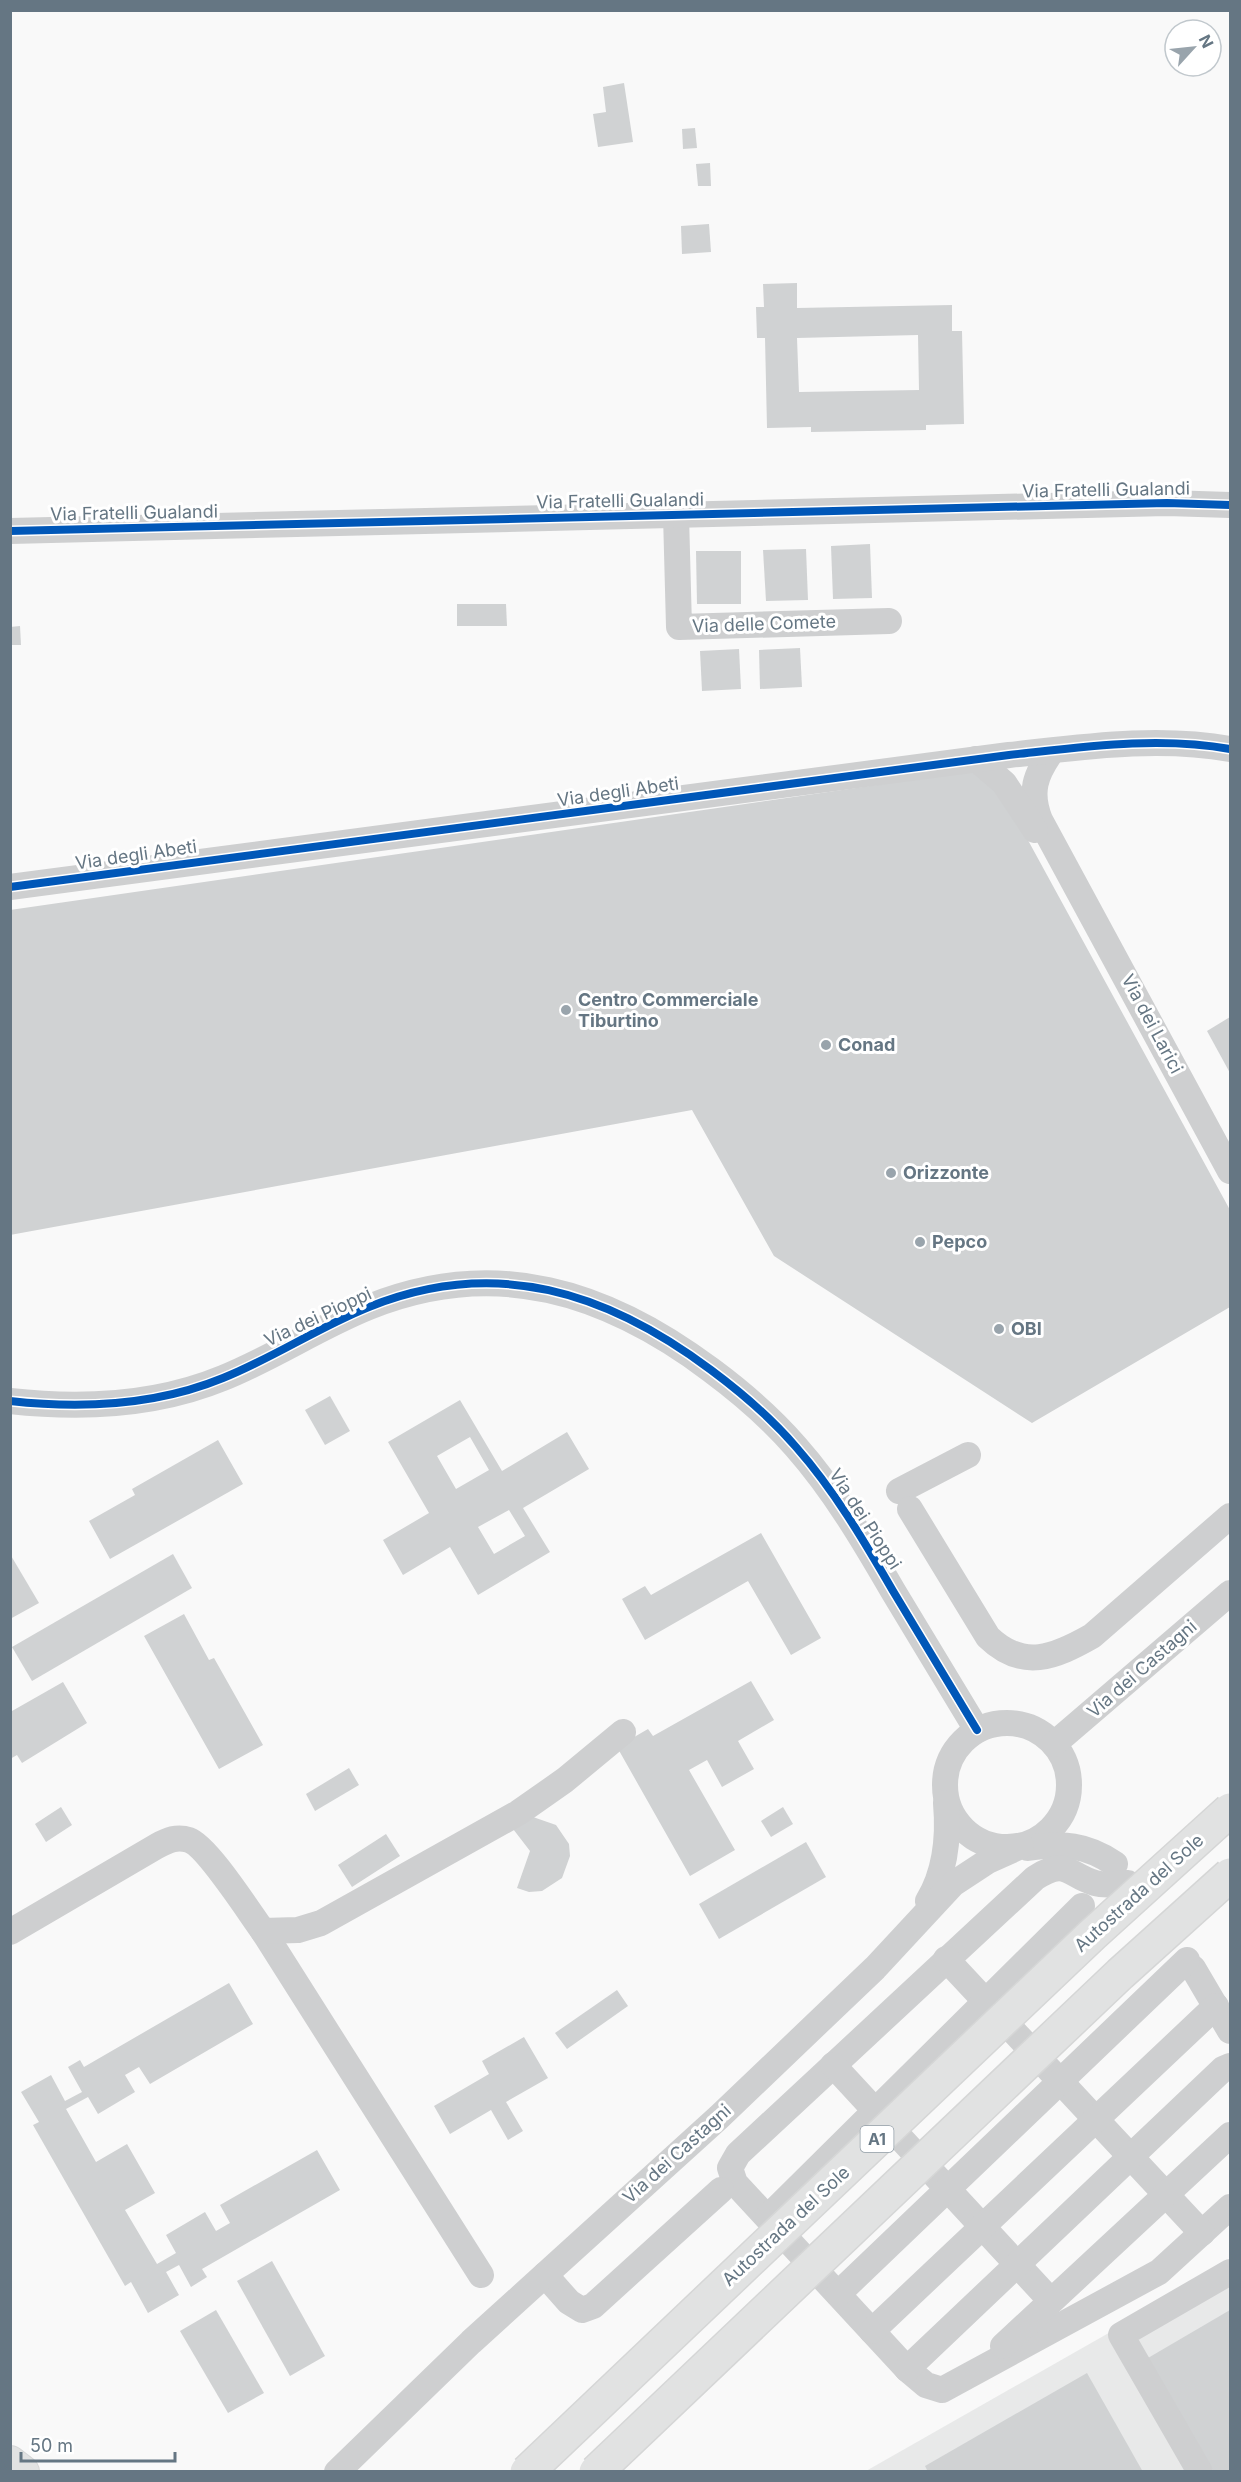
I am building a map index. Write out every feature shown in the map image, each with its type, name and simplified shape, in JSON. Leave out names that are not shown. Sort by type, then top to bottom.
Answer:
[{"type":"highway","name":"Autostrada del Sole","points":[[527,2472],[1092,1935],[1230,1810]]},
{"type":"highway","points":[[596,2472],[1120,1974],[1230,1875]]},
{"type":"main road","points":[[10,2462],[23,2472]]},
{"type":"street","name":"Via Fratelli Gualandi","points":[[10,531],[1167,503],[1230,505]]},
{"type":"street","name":"Via delle Comete","points":[[676,515],[679,627],[889,621]]},
{"type":"street","name":"Via degli Abeti","points":[[10,887],[976,759],[1156,742],[1201,744],[1230,749]]},
{"type":"street","name":"Via dei Larici","points":[[1019,806],[1014,784],[1016,770],[1031,753],[1040,768],[1033,794],[1040,820],[1230,1172]]},
{"type":"street","name":"Via dei Larici","points":[[976,759],[1004,783],[1072,878]]},
{"type":"street","name":"Via dei Pioppi","points":[[10,1401],[107,1405],[198,1388],[249,1366],[318,1329],[363,1309],[394,1298],[439,1287],[503,1283],[544,1288],[587,1301],[627,1316],[671,1340],[747,1399],[796,1447],[862,1538],[976,1730]]},
{"type":"street","points":[[968,1455],[904,1500],[988,1637],[1006,1651],[1034,1658],[1068,1649],[1092,1636],[1230,1516]]},
{"type":"street","name":"Via dei Castagni","points":[[337,2472],[471,2342],[719,2117],[875,1968],[953,1884],[969,1872],[1048,1832],[1065,1808],[1068,1776],[1063,1759],[1054,1744],[1230,1593]]},
{"type":"street","points":[[976,1730],[996,1723],[1018,1724],[1038,1731],[1054,1744]]},
{"type":"street","name":"Via dei Castagni","points":[[976,1730],[962,1742],[951,1757],[945,1775],[945,1794],[951,1814],[963,1830],[981,1842],[1001,1848],[1016,1848]]},
{"type":"street","points":[[263,1931],[298,1930],[334,1918],[518,1813],[565,1780],[623,1732]]},
{"type":"street","points":[[910,1929],[933,1893],[943,1863],[948,1835],[945,1794]]},
{"type":"street","points":[[10,1932],[158,1846],[182,1838],[192,1841],[205,1852],[263,1931],[481,2274]]},
{"type":"street","points":[[1016,1848],[1067,1844],[1089,1849],[1122,1873],[1097,1884],[1075,1872],[1063,1868],[1052,1869],[1026,1885],[732,2161],[730,2168],[735,2183],[907,2369],[926,2385],[942,2390],[1159,2272],[1230,2206]]},
{"type":"street","points":[[768,2217],[1083,1906]]},
{"type":"street","points":[[946,1959],[1202,2233]]},
{"type":"street","points":[[838,2294],[1062,2081],[1190,1964],[1230,2031]]},
{"type":"street","points":[[872,2331],[1216,2006]]},
{"type":"street","points":[[833,2065],[1051,2301]]},
{"type":"street","points":[[907,2369],[1223,2069],[1230,2066]]},
{"type":"street","points":[[974,2372],[1230,2135]]},
{"type":"street","points":[[545,2275],[573,2306],[582,2310],[593,2306],[721,2190]]},
{"type":"street","points":[[1200,2472],[1121,2335],[1230,2272]]},
{"type":"shaded area","points":[[1230,2264],[1230,2471],[866,2471]]},
{"type":"building","points":[[624,83],[633,142],[598,147],[593,114],[606,112],[603,87]]},
{"type":"building","points":[[695,128],[697,148],[683,149],[682,129]]},
{"type":"building","points":[[710,163],[711,186],[698,186],[696,164]]},
{"type":"building","points":[[709,224],[711,252],[682,254],[681,226]]},
{"type":"building","points":[[797,283],[797,308],[952,305],[952,331],[962,331],[964,424],[926,425],[926,430],[811,432],[811,427],[767,428],[765,338],[757,338],[756,307],[764,307],[763,284]],"holes":[[[918,335],[919,390],[799,392],[797,338]]]},
{"type":"building","points":[[870,544],[872,598],[833,599],[831,546]]},
{"type":"building","points":[[806,549],[808,600],[766,601],[763,550]]},
{"type":"building","points":[[696,551],[741,551],[741,604],[697,604]]},
{"type":"building","points":[[457,604],[506,604],[507,626],[457,626]]},
{"type":"building","points":[[20,626],[21,645],[10,645],[10,627]]},
{"type":"building","points":[[800,648],[802,687],[760,689],[759,650]]},
{"type":"building","points":[[739,649],[741,689],[702,691],[700,651]]},
{"type":"building","name":"Centro Commerciale Tiburtino","points":[[974,771],[1000,789],[1230,1210],[1230,1307],[1032,1423],[774,1256],[692,1110],[10,1235],[10,910]]},
{"type":"building","points":[[1230,1017],[1230,1073],[1207,1031]]},
{"type":"building","points":[[330,1396],[350,1431],[325,1445],[305,1410]]},
{"type":"building","points":[[460,1400],[502,1471],[567,1432],[589,1469],[523,1508],[550,1552],[478,1595],[450,1547],[403,1575],[383,1540],[429,1513],[388,1442]],"holes":[[[470,1437],[489,1470],[456,1489],[437,1456]],[[509,1510],[525,1536],[494,1554],[478,1527]]]},
{"type":"building","points":[[218,1440],[243,1484],[110,1559],[89,1521],[135,1495],[132,1489]]},
{"type":"building","points":[[761,1533],[821,1638],[791,1655],[748,1581],[645,1640],[622,1599],[645,1586],[651,1595]]},
{"type":"building","points":[[10,1554],[39,1603],[10,1619]]},
{"type":"building","points":[[173,1554],[192,1588],[32,1681],[12,1647]]},
{"type":"building","points":[[184,1614],[209,1660],[214,1658],[263,1745],[219,1769],[144,1636]]},
{"type":"building","points":[[751,1681],[774,1720],[738,1741],[754,1769],[722,1787],[707,1760],[689,1770],[735,1850],[690,1876],[617,1747],[648,1729],[653,1736]]},
{"type":"building","points":[[63,1682],[87,1723],[22,1763],[17,1755],[10,1759],[10,1709],[12,1711]]},
{"type":"building","points":[[349,1768],[359,1785],[315,1811],[306,1794]]},
{"type":"building","points":[[61,1807],[72,1825],[46,1842],[35,1824]]},
{"type":"building","points":[[783,1807],[793,1824],[771,1837],[761,1821]]},
{"type":"building","points":[[533,1817],[556,1825],[569,1844],[570,1856],[562,1878],[542,1891],[529,1892],[517,1888],[530,1851],[510,1825]]},
{"type":"building","points":[[386,1834],[400,1856],[352,1887],[338,1865]]},
{"type":"building","points":[[806,1842],[826,1877],[719,1939],[699,1904]]},
{"type":"building","points":[[229,1983],[253,2024],[150,2084],[139,2067],[125,2075],[135,2092],[98,2114],[88,2097],[66,2109],[96,2162],[127,2144],[155,2193],[125,2210],[157,2264],[176,2253],[166,2235],[205,2212],[216,2231],[230,2223],[220,2205],[317,2150],[340,2190],[202,2269],[207,2277],[191,2287],[179,2265],[166,2272],[179,2295],[148,2313],[131,2282],[125,2286],[33,2125],[39,2122],[21,2092],[51,2075],[65,2101],[82,2092],[68,2067],[80,2060],[84,2067]]},
{"type":"building","points":[[617,1990],[628,2006],[567,2049],[555,2033]]},
{"type":"building","points":[[524,2037],[548,2078],[506,2102],[523,2131],[508,2140],[491,2110],[450,2134],[434,2106],[489,2074],[482,2061]]},
{"type":"building","points":[[272,2261],[325,2356],[290,2376],[237,2281]]},
{"type":"building","points":[[216,2310],[264,2393],[228,2413],[180,2331]]},
{"type":"building","points":[[1230,2310],[1230,2472],[1214,2472],[1148,2358]]},
{"type":"building","points":[[1087,2373],[1143,2472],[928,2472],[925,2466]]},
{"type":"cycle path","points":[[10,531],[1167,503],[1230,505]]},
{"type":"cycle path","points":[[10,887],[1009,755],[1092,746],[1148,743],[1203,745],[1230,749]]},
{"type":"cycle path","points":[[10,1401],[91,1405],[171,1395],[223,1378],[369,1307],[416,1292],[461,1284],[506,1284],[549,1290],[591,1302],[632,1320],[672,1343],[734,1388],[786,1436],[810,1463],[848,1516],[977,1730]]},
{"type":"place","name":"Centro Commerciale Tiburtino","points":[[566,1010]]},
{"type":"place","name":"Conad","points":[[826,1045]]},
{"type":"place","name":"Orizzonte","points":[[891,1173]]},
{"type":"place","name":"Pepco","points":[[920,1242]]},
{"type":"place","name":"OBI","points":[[999,1329]]}]
